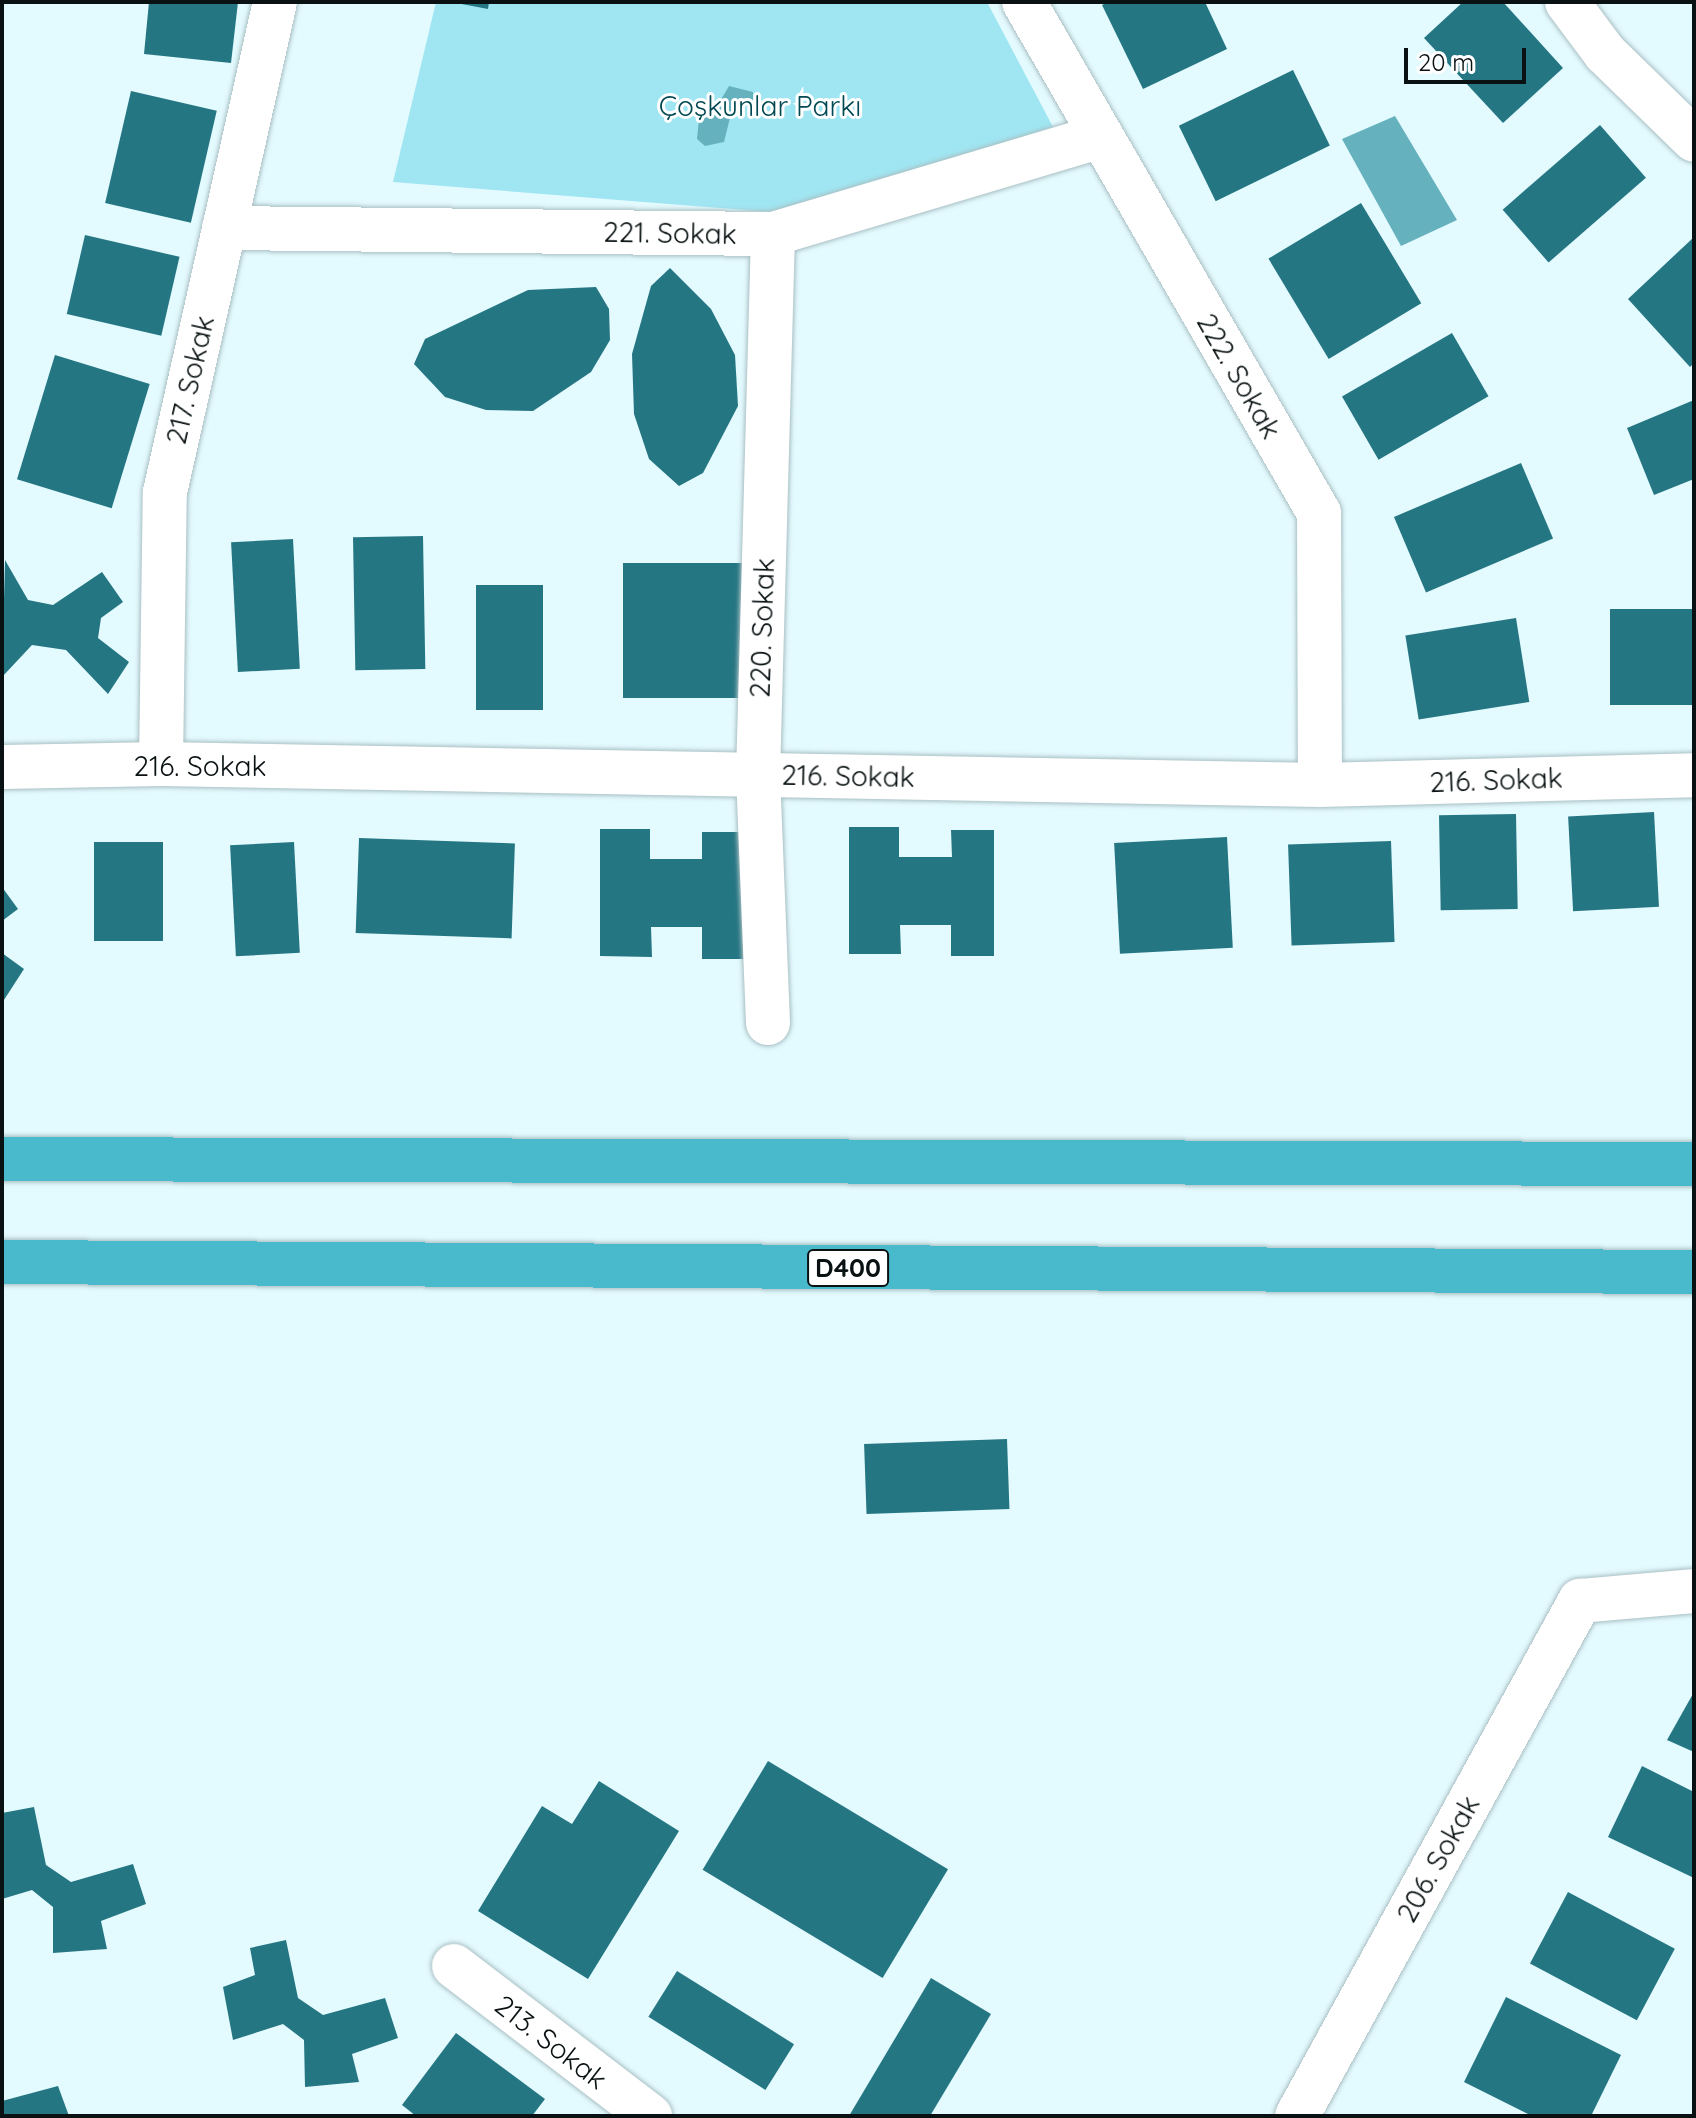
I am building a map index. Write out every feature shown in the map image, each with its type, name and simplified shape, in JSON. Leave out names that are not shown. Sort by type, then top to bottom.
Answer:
[{"type":"highway","points":[[2,1159],[1694,1164]]},
{"type":"highway","name":"D400","points":[[2,1262],[1694,1272]]},
{"type":"street","name":"217. Sokak","points":[[161,764],[165,492],[275,2]]},
{"type":"street","name":"222. Sokak","points":[[1024,2],[1319,513],[1320,785]]},
{"type":"street","points":[[1567,2],[1605,53],[1694,140]]},
{"type":"street","name":"221. Sokak","points":[[224,228],[773,234],[1101,136]]},
{"type":"street","name":"220. Sokak","points":[[768,1023],[758,775],[773,234]]},
{"type":"street","name":"216. Sokak","points":[[2,767],[161,764],[1320,785],[1694,775]]},
{"type":"street","name":"206. Sokak","points":[[1297,2116],[1580,1601],[1694,1591]]},
{"type":"street","name":"213. Sokak","points":[[454,1966],[629,2110]]},
{"type":"green space","name":"Çoşkunlar Parkı","points":[[436,2],[987,2],[1053,127],[783,213],[393,182]]},
{"type":"shaded area","points":[[729,86],[753,92],[753,100],[730,118],[724,142],[705,146],[697,139],[699,119],[716,108]]},
{"type":"shaded area","points":[[1395,116],[1457,220],[1401,246],[1342,139]]},
{"type":"building","points":[[149,2],[238,2],[231,63],[144,54]]},
{"type":"building","points":[[451,2],[489,2],[488,9]]},
{"type":"building","points":[[1108,2],[1205,2],[1227,49],[1143,89],[1102,5]]},
{"type":"building","points":[[1463,2],[1503,2],[1563,68],[1503,123],[1424,38]]},
{"type":"building","points":[[1293,70],[1330,145],[1216,201],[1179,126]]},
{"type":"building","points":[[131,91],[217,111],[191,223],[105,203]]},
{"type":"building","points":[[1600,125],[1646,178],[1549,262],[1503,210]]},
{"type":"building","points":[[1361,203],[1421,303],[1329,359],[1268,259]]},
{"type":"building","points":[[85,235],[180,257],[161,336],[67,314]]},
{"type":"building","points":[[1694,237],[1694,363],[1690,367],[1628,299]]},
{"type":"building","points":[[670,268],[711,309],[735,355],[738,406],[703,473],[679,486],[649,459],[634,414],[632,354],[651,286]]},
{"type":"building","points":[[596,287],[609,309],[610,340],[591,372],[533,411],[486,410],[445,397],[414,364],[425,339],[528,290]]},
{"type":"building","points":[[1452,333],[1488,396],[1379,460],[1342,396]]},
{"type":"building","points":[[55,355],[150,384],[112,508],[17,479]]},
{"type":"building","points":[[1694,400],[1694,479],[1654,495],[1627,428]]},
{"type":"building","points":[[1521,463],[1553,538],[1426,592],[1394,517]]},
{"type":"building","points":[[423,536],[425,669],[355,670],[353,537]]},
{"type":"building","points":[[293,539],[300,669],[238,672],[231,542]]},
{"type":"building","points":[[5,560],[28,600],[53,605],[102,572],[123,602],[101,618],[98,638],[129,662],[108,694],[66,650],[32,645],[2,677]]},
{"type":"building","points":[[623,563],[744,563],[744,698],[623,698]]},
{"type":"building","points":[[476,585],[543,585],[543,710],[476,710]]},
{"type":"building","points":[[1610,609],[1694,609],[1694,705],[1610,705]]},
{"type":"building","points":[[1516,618],[1529,702],[1419,719],[1405,636]]},
{"type":"building","points":[[1654,812],[1659,907],[1573,911],[1568,817]]},
{"type":"building","points":[[1516,814],[1518,909],[1441,910],[1439,815]]},
{"type":"building","points":[[849,827],[899,827],[899,857],[952,857],[951,830],[994,830],[994,956],[951,956],[951,925],[900,925],[901,954],[849,954]]},
{"type":"building","points":[[600,829],[650,829],[650,859],[702,859],[702,832],[745,832],[745,959],[702,959],[702,927],[651,927],[652,957],[600,956]]},
{"type":"building","points":[[1227,837],[1233,948],[1120,954],[1114,843]]},
{"type":"building","points":[[359,838],[515,843],[512,938],[356,933]]},
{"type":"building","points":[[1391,841],[1395,942],[1292,946],[1288,845]]},
{"type":"building","points":[[94,842],[163,842],[163,941],[94,941]]},
{"type":"building","points":[[294,842],[300,953],[236,956],[230,845]]},
{"type":"building","points":[[2,887],[18,909],[2,921]]},
{"type":"building","points":[[2,953],[24,969],[2,1003]]},
{"type":"building","points":[[1007,1439],[1009,1509],[867,1514],[864,1444]]},
{"type":"building","points":[[1694,1692],[1694,1752],[1667,1740]]},
{"type":"building","points":[[768,1761],[948,1869],[883,1978],[703,1870]]},
{"type":"building","points":[[1642,1766],[1694,1792],[1694,1878],[1608,1837]]},
{"type":"building","points":[[599,1781],[679,1831],[588,1979],[478,1911],[542,1806],[572,1824]]},
{"type":"building","points":[[34,1807],[46,1865],[71,1882],[133,1864],[146,1904],[101,1921],[107,1949],[53,1953],[53,1907],[32,1890],[2,1899],[2,1813]]},
{"type":"building","points":[[1568,1892],[1675,1949],[1637,2020],[1530,1964]]},
{"type":"building","points":[[286,1940],[298,1998],[323,2015],[385,1998],[398,2038],[352,2054],[359,2082],[305,2087],[304,2040],[283,2024],[233,2040],[223,1987],[255,1975],[250,1948]]},
{"type":"building","points":[[677,1971],[794,2044],[765,2090],[648,2017]]},
{"type":"building","points":[[931,1978],[991,2014],[930,2116],[849,2116]]},
{"type":"building","points":[[1506,1997],[1621,2055],[1591,2116],[1532,2116],[1464,2082]]},
{"type":"building","points":[[456,2033],[545,2099],[532,2116],[416,2116],[402,2105]]},
{"type":"building","points":[[58,2086],[69,2116],[2,2116],[2,2101]]}]
